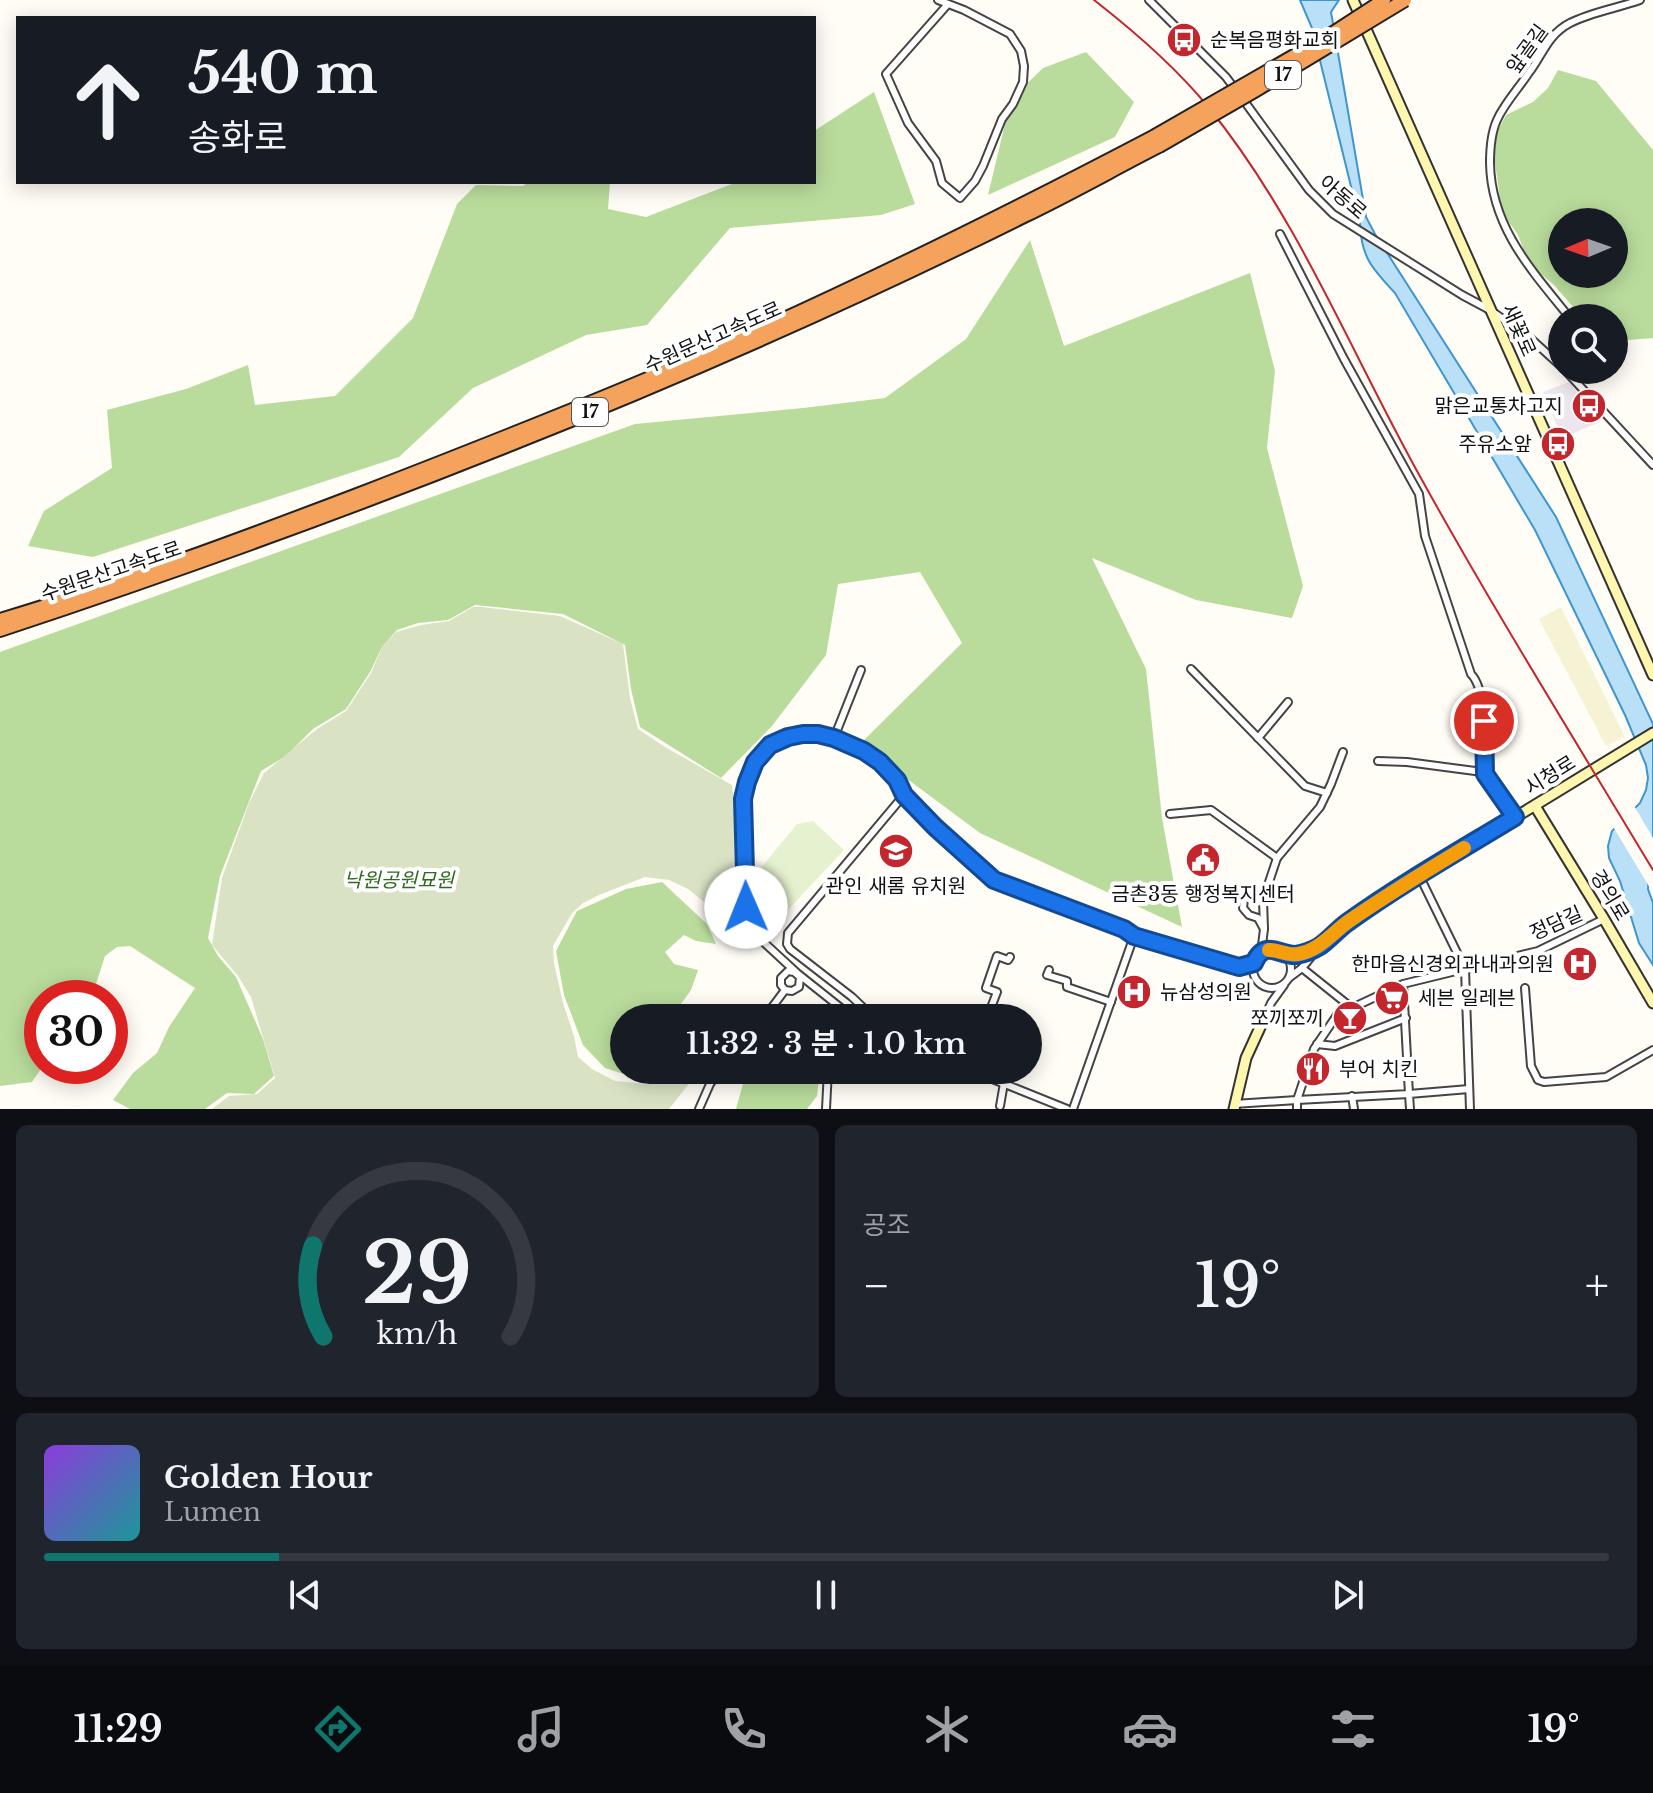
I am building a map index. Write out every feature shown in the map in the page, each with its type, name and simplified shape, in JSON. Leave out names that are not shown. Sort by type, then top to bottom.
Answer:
[{"type":"highway","name":"수원문산고속도로","points":[[0,630],[328,516],[448,469],[654,386],[971,242],[1027,215],[1157,141],[1384,0]]},
{"type":"highway","name":"수원문산고속도로","points":[[0,620],[306,514],[657,374],[869,279],[1157,141],[1256,90],[1405,0]]},
{"type":"street","points":[[938,0],[964,10],[1010,34],[1021,51],[1024,66],[1023,82],[1002,119],[983,166],[960,198],[942,183],[936,161],[908,123],[886,74],[948,4]]},
{"type":"street","name":"아동로","points":[[1149,0],[1226,77],[1309,190],[1333,214],[1490,310],[1548,354]]},
{"type":"street","name":"새꽃로","points":[[1353,0],[1653,675]]},
{"type":"street","name":"앞골길","points":[[1559,304],[1521,255],[1498,213],[1490,167],[1490,149],[1497,119],[1555,33],[1571,22],[1640,0]]},
{"type":"street","points":[[1280,234],[1344,359],[1419,494],[1425,536],[1471,674],[1480,687],[1485,774],[1515,817]]},
{"type":"street","name":"아동로","points":[[1580,384],[1653,465]]},
{"type":"street","points":[[1191,669],[1305,786],[1327,793]]},
{"type":"street","points":[[834,738],[861,670]]},
{"type":"street","points":[[1258,738],[1288,702]]},
{"type":"street","points":[[836,1004],[758,937],[746,907],[743,799],[747,782],[755,762],[770,745],[803,734],[834,738],[880,762],[897,780],[904,795],[994,880],[1124,929],[1134,936],[1254,973]]},
{"type":"street","name":"시청로","points":[[1345,924],[1419,875],[1652,734]]},
{"type":"street","points":[[1343,752],[1320,807],[1277,858],[1263,900],[1261,953],[1254,963],[1258,982],[1267,987],[1277,987],[1302,968],[1319,947],[1345,924]]},
{"type":"street","points":[[1378,761],[1407,762],[1485,774]]},
{"type":"street","points":[[859,1004],[794,954],[787,944],[788,933],[904,795]]},
{"type":"street","name":"경의로","points":[[1535,806],[1653,1003]]},
{"type":"street","points":[[1170,814],[1211,810],[1277,858]]},
{"type":"street","points":[[1419,875],[1465,969],[1470,1109]]},
{"type":"street","points":[[1244,899],[1243,908],[1249,915],[1258,918],[1264,929]]},
{"type":"street","name":"정담길","points":[[1297,1109],[1305,1072],[1317,1044],[1337,1015],[1403,984],[1538,951],[1604,919]]},
{"type":"street","points":[[1073,1109],[1134,936]]},
{"type":"street","points":[[1261,953],[1273,949],[1293,955],[1319,947]]},
{"type":"street","points":[[1280,951],[1291,965],[1288,979],[1271,1003],[1246,1058],[1234,1106],[1469,1089]]},
{"type":"street","points":[[992,1004],[997,992],[986,988],[997,956],[1008,960],[1010,957]]},
{"type":"street","points":[[1239,967],[1254,963]]},
{"type":"street","points":[[1302,968],[1347,1004],[1349,1009]]},
{"type":"street","points":[[1049,970],[1047,975],[1067,981],[1067,987],[1111,1002]]},
{"type":"street","points":[[788,971],[797,973],[801,980],[799,987],[792,991],[785,990],[780,982],[782,975],[788,971]]},
{"type":"street","points":[[1403,984],[1410,1109]]},
{"type":"street","points":[[1267,987],[1271,1003]]},
{"type":"street","points":[[1525,988],[1531,1066],[1538,1080],[1606,1077],[1653,1050]]},
{"type":"street","points":[[774,1004],[785,990]]},
{"type":"street","points":[[845,1004],[852,997]]},
{"type":"street","points":[[1317,1044],[1335,1046],[1406,1018]]},
{"type":"street","points":[[699,1109],[710,1084]]},
{"type":"street","points":[[826,1109],[827,1084]]},
{"type":"street","points":[[1000,1106],[1004,1084]]},
{"type":"street","points":[[1006,1084],[1067,1109]]},
{"type":"street","points":[[1352,1096],[1354,1109]]},
{"type":"shaded area","points":[[1571,384],[1600,422],[1562,438],[1543,392]]},
{"type":"shaded area","points":[[1561,607],[1625,737],[1606,746],[1539,619]]},
{"type":"green space","points":[[1086,52],[1134,102],[1115,137],[988,195],[1011,99],[1043,68]]},
{"type":"green space","points":[[1558,70],[1596,81],[1653,150],[1653,338],[1628,340],[1628,304],[1571,304],[1557,288],[1628,288],[1628,208],[1548,208],[1548,280],[1529,264],[1518,235],[1502,212],[1494,156],[1495,136],[1506,115],[1533,102],[1548,88]]},
{"type":"green space","points":[[874,92],[915,204],[881,215],[730,228],[647,325],[586,335],[473,388],[399,457],[93,557],[28,546],[44,511],[112,468],[107,410],[186,389],[248,365],[255,405],[335,396],[413,318],[457,204],[476,185],[610,184],[608,209],[646,217],[732,184],[816,184],[816,130]]},
{"type":"green space","points":[[1030,240],[1064,346],[1250,273],[1275,371],[1267,448],[1303,586],[1292,618],[1196,600],[1092,558],[1146,669],[1162,818],[1182,927],[980,833],[860,744],[962,643],[920,572],[838,584],[826,655],[772,726],[721,778],[640,727],[625,645],[563,614],[475,605],[448,620],[418,623],[397,630],[382,647],[346,709],[313,729],[286,756],[261,771],[220,876],[208,938],[236,977],[263,1039],[274,1076],[254,1094],[227,1093],[205,1109],[130,1109],[113,1100],[128,1084],[133,1073],[157,1053],[169,1027],[195,988],[130,946],[117,947],[105,956],[97,980],[24,980],[24,1083],[0,1086],[0,652],[635,424],[885,398],[966,339]]},
{"type":"green space","name":"낙원공원묘원","points":[[473,607],[560,616],[623,644],[630,698],[638,729],[732,785],[739,874],[736,928],[688,889],[669,880],[645,877],[583,903],[572,913],[553,946],[563,1003],[578,1057],[610,1078],[610,1084],[689,1084],[669,1109],[212,1109],[229,1096],[257,1094],[275,1078],[251,997],[212,945],[222,878],[249,803],[264,773],[317,729],[346,711],[371,673],[382,647],[396,632],[449,621]]},
{"type":"green space","points":[[813,821],[844,850],[770,929],[753,912],[751,880],[797,824]]},
{"type":"green space","points":[[662,882],[707,924],[716,944],[696,941],[684,935],[665,952],[674,964],[698,970],[691,990],[681,1004],[610,1004],[610,1070],[583,1045],[564,995],[556,951],[577,911],[626,889]]},
{"type":"green space","points":[[743,1084],[818,1084],[817,1096],[807,1109],[736,1109]]},
{"type":"water","points":[[1300,0],[1339,0],[1331,12],[1366,217],[1556,517],[1653,724],[1653,846],[1648,889],[1653,903],[1653,965],[1639,943],[1620,881],[1609,858],[1608,846],[1612,831],[1640,803],[1648,778],[1646,765],[1535,530],[1395,293],[1366,254],[1312,28]]},
{"type":"pier","points":[[1633,804],[1653,838],[1653,893],[1612,825]]},
{"type":"railway","points":[[1094,0],[1183,78],[1241,151],[1270,195],[1450,529],[1653,870]]},
{"type":"slow traffic","points":[[1269,950],[1293,955],[1319,947],[1345,924],[1464,848]]},
{"type":"place","name":"순복음평화교회","points":[[1184,40]]},
{"type":"place","name":"맑은교통차고지","points":[[1589,406]]},
{"type":"place","name":"주유소앞","points":[[1558,444]]},
{"type":"place","name":"관인 새롬 유치원","points":[[896,851]]},
{"type":"place","name":"금촌3동 행정복지센터","points":[[1203,860]]},
{"type":"place","name":"한마음신경외과내과의원","points":[[1580,964]]},
{"type":"place","name":"뉴삼성의원","points":[[1134,992]]},
{"type":"place","name":"세븐 일레븐","points":[[1392,998]]},
{"type":"place","name":"쪼끼쪼끼","points":[[1350,1018]]},
{"type":"place","name":"부어 치킨","points":[[1313,1069]]},
{"type":"route","points":[[746,907],[743,799],[755,762],[770,745],[788,737],[818,734],[849,744],[880,762],[897,780],[904,795],[994,880],[1124,929],[1134,936],[1239,967],[1254,963],[1266,950],[1301,954],[1319,947],[1345,924],[1393,892],[1515,817],[1485,774],[1484,721]]}]
